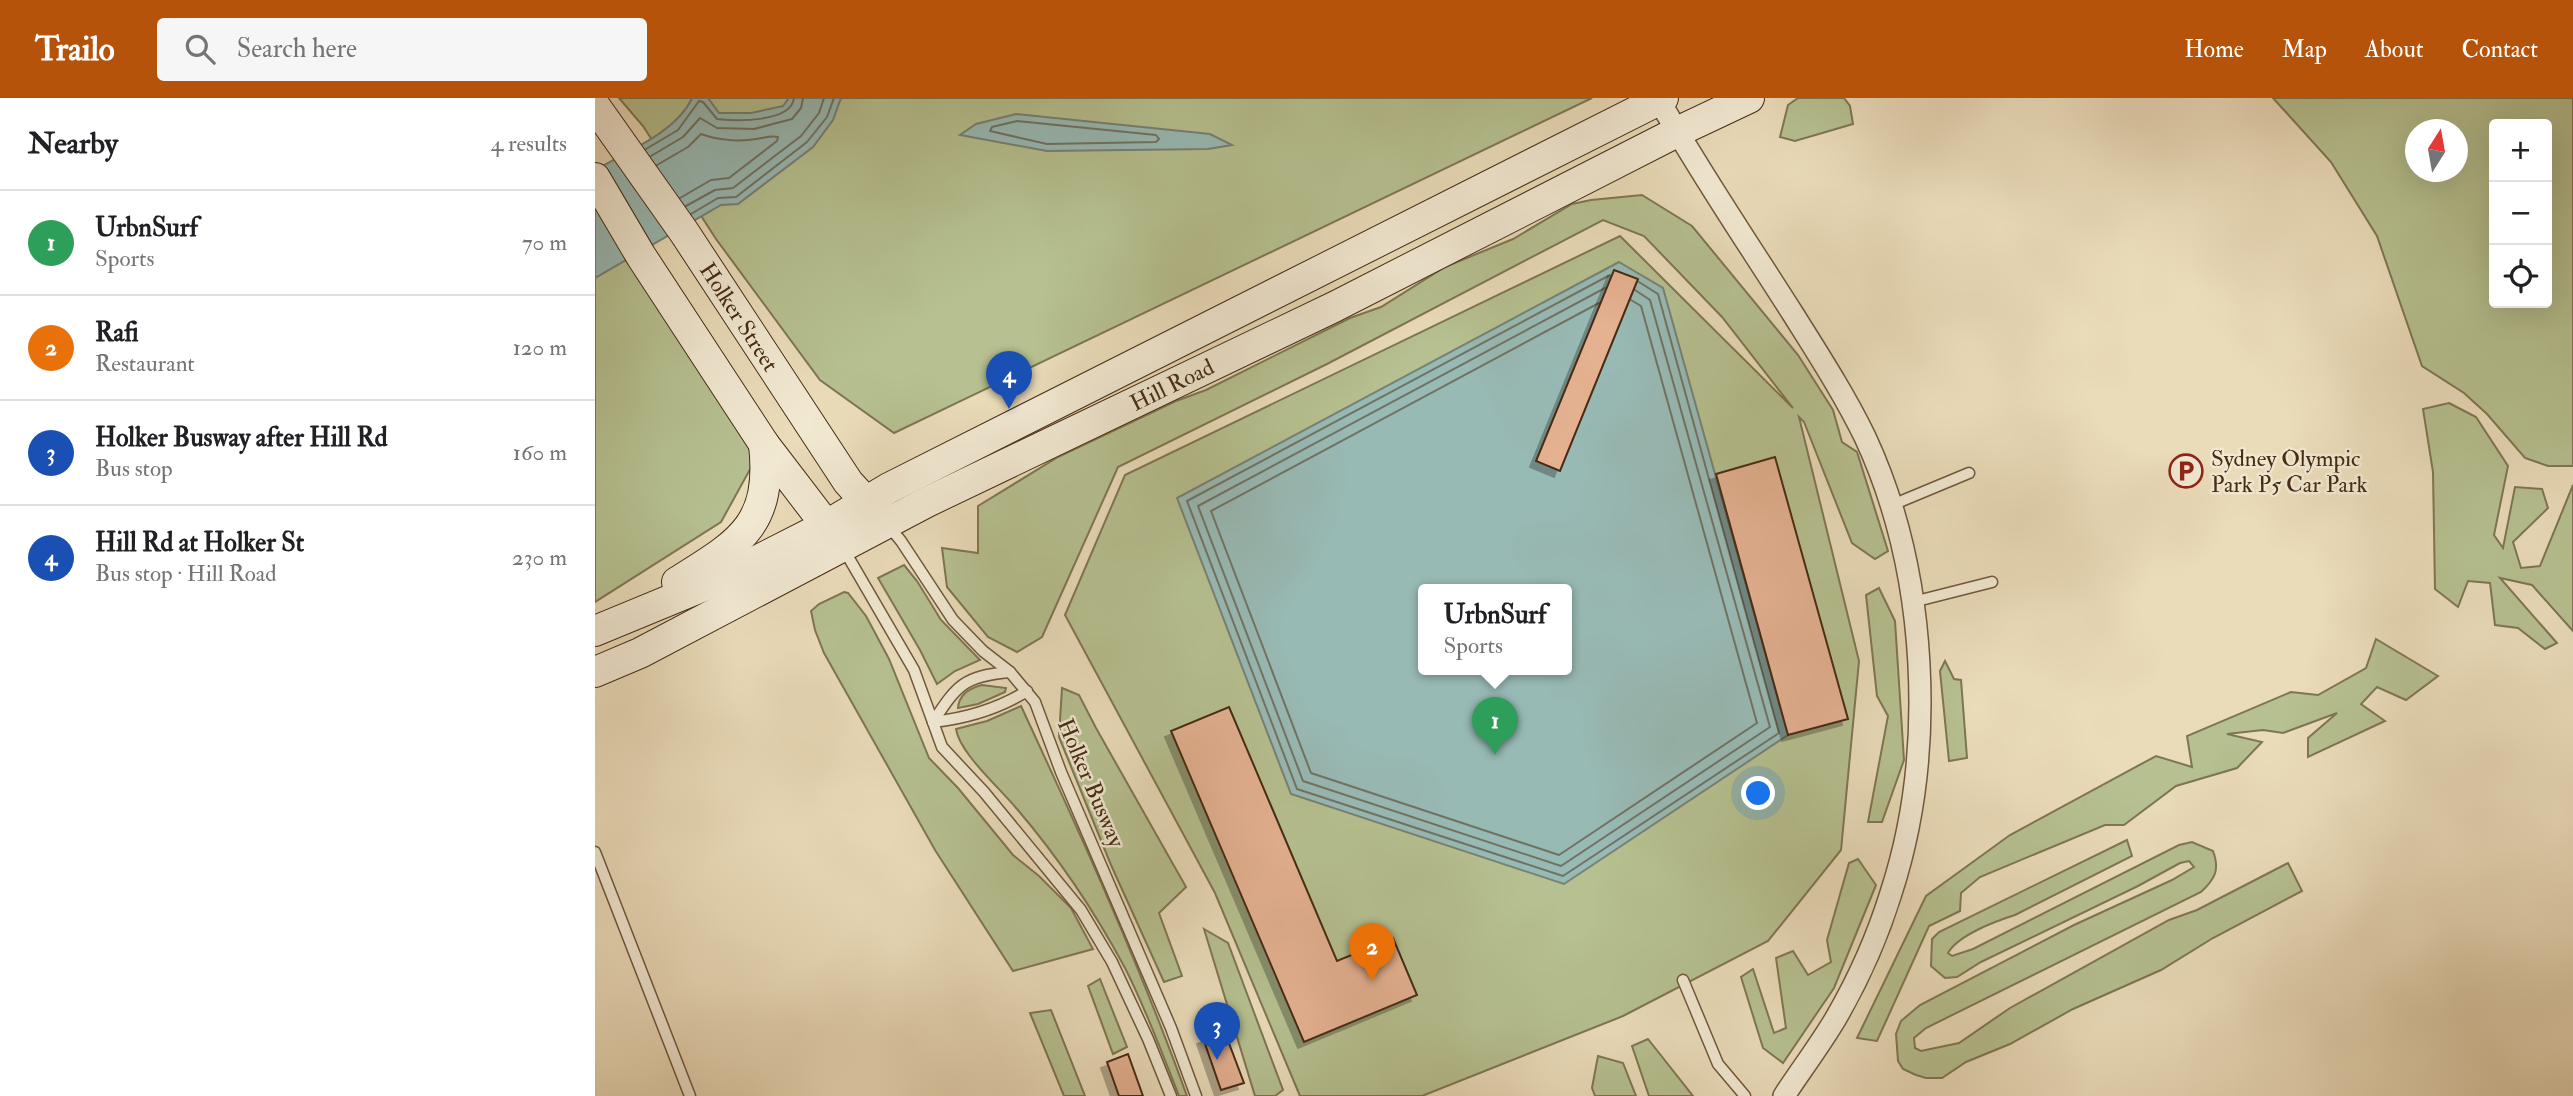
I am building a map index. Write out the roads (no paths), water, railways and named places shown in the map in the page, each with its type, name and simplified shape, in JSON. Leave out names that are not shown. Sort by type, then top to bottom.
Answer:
[{"type":"street","name":"Hill Road","points":[[602,628],[721,579],[835,537],[887,524],[927,502],[1334,307],[1749,98]]},
{"type":"street","name":"Hill Road","points":[[595,672],[640,653],[835,537],[866,502],[889,488],[1661,99]]},
{"type":"street","points":[[1661,99],[1677,132],[1840,389],[1865,439],[1892,505],[1913,601],[1920,682],[1919,746],[1906,831],[1891,892],[1868,952],[1836,1018],[1784,1096]]},
{"type":"street","name":"Holker Street","points":[[597,109],[684,232],[848,482],[887,524]]},
{"type":"street","name":"Holker Street","points":[[595,178],[641,256],[764,444],[835,537]]},
{"type":"street","points":[[602,628],[711,561],[748,530],[760,509],[764,491],[767,462],[764,444]]},
{"type":"lane","points":[[1892,505],[1969,473]]},
{"type":"lane","name":"Holker Busway","points":[[887,524],[953,620],[983,651],[1010,672],[1035,702],[1061,772],[1143,959],[1196,1096]]},
{"type":"lane","points":[[835,537],[913,670],[946,752],[993,803],[1081,910],[1112,962],[1171,1096]]},
{"type":"lane","points":[[1913,601],[1992,582]]},
{"type":"lane","points":[[933,722],[958,687],[969,679],[1010,672]]},
{"type":"lane","points":[[933,722],[976,715],[1027,691]]},
{"type":"lane","points":[[595,852],[690,1096]]},
{"type":"lane","points":[[1683,980],[1718,1064],[1745,1096]]},
{"type":"water","points":[[692,98],[708,98],[719,113],[751,113],[783,106],[789,98],[841,98],[833,120],[813,147],[738,204],[721,205],[595,278],[595,170],[663,131],[685,110]]},
{"type":"water","points":[[1016,114],[1210,134],[1232,145],[1208,149],[1047,151],[960,135],[976,124]]},
{"type":"water","points":[[1619,262],[1663,288],[1788,735],[1564,884],[1291,794],[1177,498]]},
{"type":"place","name":"Hill Rd at Holker St","points":[[1009,409]]},
{"type":"place","name":"Sydney Olympic Park P5 Car Park","points":[[2186,471]]},
{"type":"place","name":"UrbnSurf","points":[[1495,755]]},
{"type":"place","name":"Rafi","points":[[1372,981]]},
{"type":"place","name":"Holker Busway after Hill Rd","points":[[1217,1060]]}]
